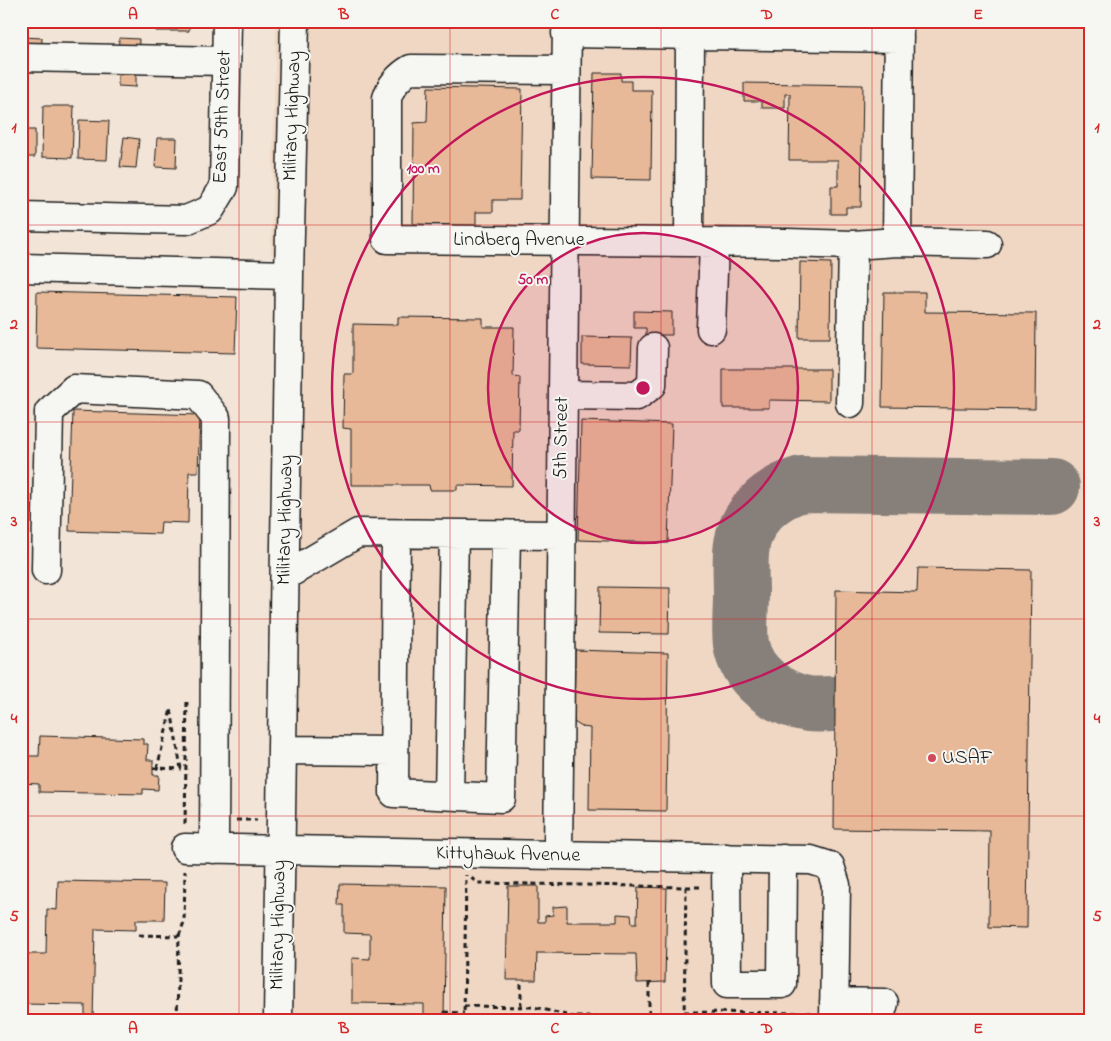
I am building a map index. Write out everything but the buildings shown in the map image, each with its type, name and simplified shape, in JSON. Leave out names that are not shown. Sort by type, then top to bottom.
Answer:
[{"type":"street","name":"East 59th Street","points":[[21,216],[186,220],[210,210],[224,187],[227,21]]},
{"type":"street","name":"Military Highway","points":[[278,1020],[289,275],[296,21]]},
{"type":"street","points":[[566,27],[690,34],[770,29],[899,30],[897,242]]},
{"type":"street","name":"5th Street","points":[[558,855],[566,27]]},
{"type":"street","points":[[690,34],[702,242],[711,329]]},
{"type":"street","points":[[21,57],[226,61]]},
{"type":"street","name":"Lindberg Avenue","points":[[566,70],[411,69],[405,72],[391,87],[387,98],[387,239],[788,242],[853,245],[897,242],[987,244]]},
{"type":"street","points":[[850,403],[853,245]]},
{"type":"street","points":[[21,268],[289,275]]},
{"type":"street","points":[[563,395],[637,396],[652,384],[653,348]]},
{"type":"street","points":[[46,570],[49,412],[74,389],[198,394],[216,418],[214,849]]},
{"type":"street","points":[[285,576],[358,533],[560,535]]},
{"type":"street","points":[[396,534],[394,793],[501,798],[506,535]]},
{"type":"street","points":[[449,795],[454,534]]},
{"type":"street","points":[[282,750],[393,751]]},
{"type":"street","name":"Kittyhawk Avenue","points":[[185,848],[811,860],[830,866],[836,885],[834,1011]]},
{"type":"street","points":[[726,858],[727,984],[782,984],[783,859]]},
{"type":"street","points":[[834,1011],[884,1003],[879,1020]]},
{"type":"path","points":[[177,1020],[179,936],[184,922],[187,698]]},
{"type":"path","points":[[181,769],[170,709],[155,768],[181,769],[186,769]]},
{"type":"path","points":[[464,1020],[466,854]]},
{"type":"path","points":[[464,1006],[534,1007],[574,1018],[684,1018],[686,887],[478,884]]},
{"type":"path","points":[[139,935],[179,936]]},
{"type":"path","points":[[521,980],[521,1007]]},
{"type":"path","points":[[649,983],[649,1017]]},
{"type":"path","points":[[444,1012],[464,1013]]},
{"type":"shaded area","points":[[276,21],[1090,21],[1090,1020],[278,1020],[289,275],[271,253]]},
{"type":"taxiway","points":[[835,704],[808,704],[786,697],[756,676],[744,656],[740,632],[741,553],[747,528],[760,508],[779,494],[802,484],[1052,487]]},
{"type":"place","name":"USAF","points":[[932,758]]}]
